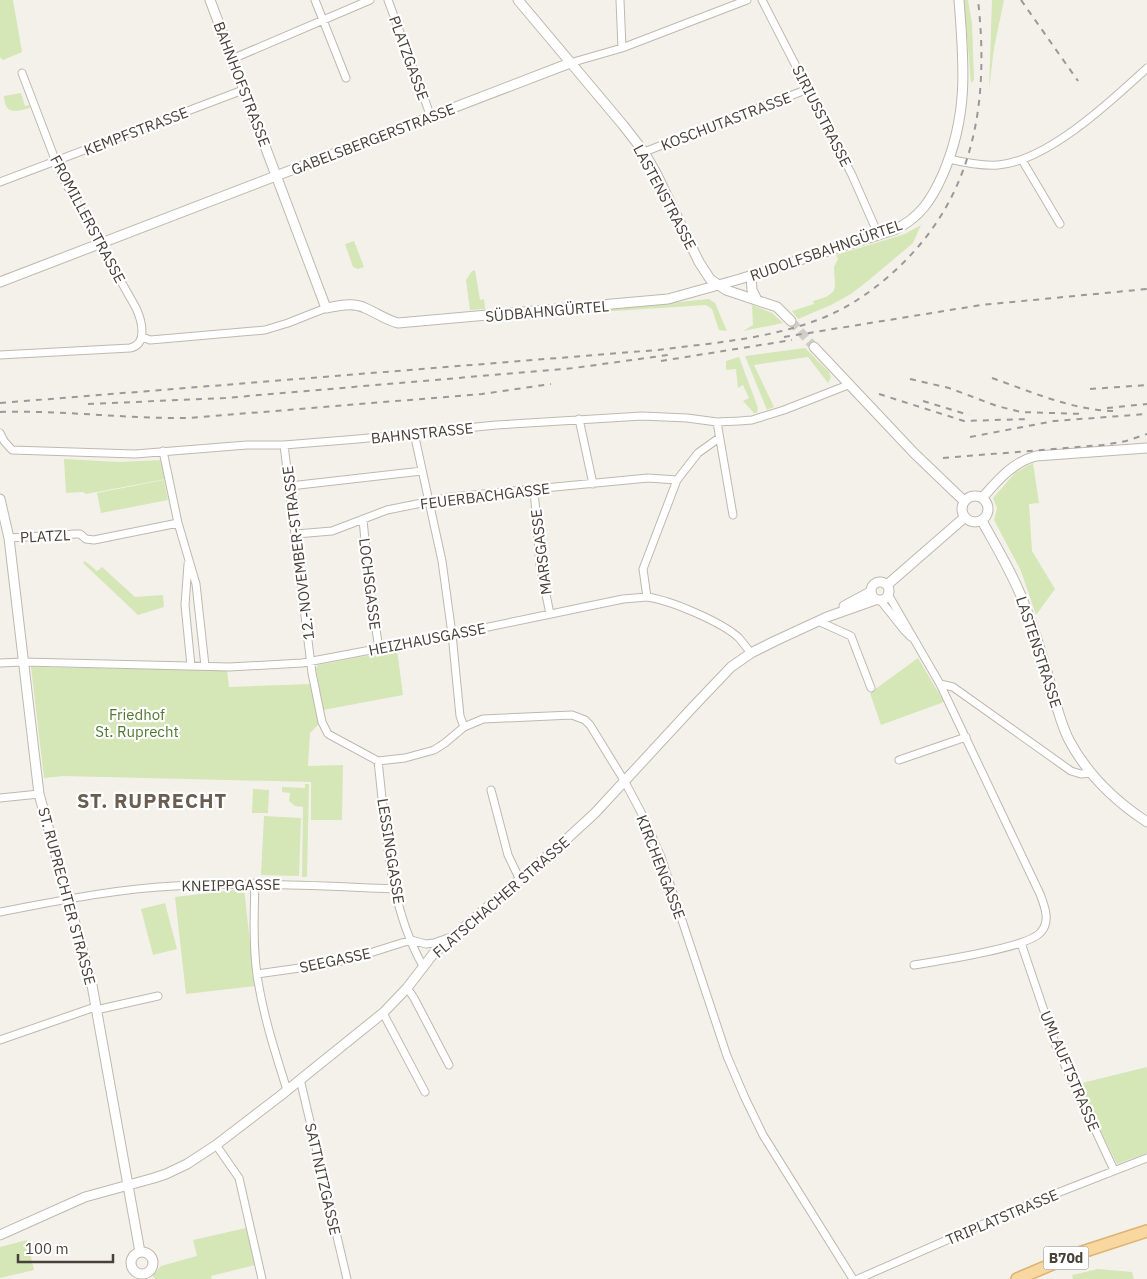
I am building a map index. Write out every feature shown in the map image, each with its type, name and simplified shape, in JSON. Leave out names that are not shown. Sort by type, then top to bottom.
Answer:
[{"type":"main road","name":"B70d","points":[[1017,1279],[1076,1254],[1147,1231]]},
{"type":"street","name":"BAHNHOFSTRASSE","points":[[210,0],[326,308]]},
{"type":"street","points":[[315,0],[346,78]]},
{"type":"street","points":[[232,59],[370,0]]},
{"type":"street","name":"PLATZGASSE","points":[[388,0],[431,116]]},
{"type":"street","name":"LASTENSTRASSE","points":[[518,0],[624,125],[644,152],[706,275],[718,285],[777,307],[791,321]]},
{"type":"street","points":[[620,0],[622,48]]},
{"type":"street","name":"GABELSBERGERSTRASSE","points":[[0,282],[570,63],[622,48],[747,0]]},
{"type":"street","name":"SIRIUSSTRASSE","points":[[762,0],[852,175],[878,234]]},
{"type":"street","name":"RUDOLFSBAHNGÜRTEL","points":[[718,285],[751,276],[906,224],[921,212],[934,194],[949,159],[959,128],[964,94],[960,0]]},
{"type":"street","points":[[949,159],[984,165],[1000,165],[1034,156],[1100,109],[1147,68]]},
{"type":"street","name":"FROMILLERSTRASSE","points":[[22,73],[61,175],[136,308],[140,318],[142,337]]},
{"type":"street","name":"KOSCHUTASTRASSE","points":[[644,152],[808,89]]},
{"type":"street","name":"KEMPFSTRASSE","points":[[0,182],[243,90]]},
{"type":"street","points":[[1022,160],[1060,224]]},
{"type":"street","points":[[751,276],[752,290],[757,300]]},
{"type":"street","name":"SÜDBAHNGÜRTEL","points":[[326,308],[356,305],[398,323],[654,301],[718,285]]},
{"type":"street","points":[[0,355],[130,348],[136,346],[142,337],[150,340],[265,330],[326,308]]},
{"type":"street","points":[[814,346],[848,385],[964,501]]},
{"type":"street","name":"BAHNSTRASSE","points":[[0,433],[7,446],[12,450],[122,454],[247,445],[284,445],[414,432],[579,419],[662,416],[717,422],[752,420],[784,410],[848,385]]},
{"type":"street","points":[[579,419],[593,484]]},
{"type":"street","points":[[717,422],[733,515]]},
{"type":"street","points":[[414,432],[441,557],[452,634],[460,716],[464,727]]},
{"type":"street","points":[[719,438],[698,453],[678,480],[643,569],[647,597],[664,601],[706,618],[738,638],[751,653]]},
{"type":"street","name":"12.-NOVEMBER-STRASSE","points":[[284,445],[310,662]]},
{"type":"street","points":[[982,497],[1002,476],[1017,463],[1027,458],[1147,448]]},
{"type":"street","points":[[163,451],[178,523],[196,589],[205,666]]},
{"type":"street","points":[[290,486],[422,471]]},
{"type":"street","name":"FEUERBACHGASSE","points":[[296,534],[332,531],[387,510],[452,497],[648,478],[678,480]]},
{"type":"street","name":"MARSGASSE","points":[[534,489],[540,565],[550,614]]},
{"type":"street","points":[[976,495],[982,497],[987,502],[989,509],[987,516],[977,522],[965,518],[962,512],[964,501],[969,496],[976,495]]},
{"type":"street","name":"ST. RUPRECHTER STRASSE","points":[[0,499],[3,523],[9,538],[40,794],[92,985],[126,1186],[140,1252]]},
{"type":"street","points":[[914,965],[981,953],[1021,943],[1040,934],[1047,914],[1045,906],[940,684],[912,637],[904,630],[879,597],[890,590],[887,585],[965,518]]},
{"type":"street","name":"LOCHSGASSE","points":[[362,520],[379,649]]},
{"type":"street","name":"LASTENSTRASSE","points":[[982,520],[1014,579],[1025,605],[1069,739],[1098,781],[1117,800],[1147,822]]},
{"type":"street","name":"PLATZL","points":[[9,538],[80,534],[86,539],[94,540],[178,523]]},
{"type":"street","points":[[188,563],[185,605],[191,666]]},
{"type":"street","name":"FLATSCHACHER STRASSE","points":[[0,1235],[85,1197],[166,1174],[187,1164],[216,1145],[383,1013],[407,988],[434,953],[574,834],[625,782],[731,667],[751,653],[818,622],[832,612],[879,597],[874,584],[880,582],[887,585]]},
{"type":"street","name":"HEIZHAUSGASSE","points":[[0,663],[271,666],[310,662],[622,599],[647,597]]},
{"type":"street","points":[[818,622],[851,636],[871,688]]},
{"type":"street","points":[[310,662],[322,722],[328,734],[378,761]]},
{"type":"street","points":[[940,684],[953,687],[1072,771],[1081,774],[1091,773]]},
{"type":"street","name":"KIRCHENGASSE","points":[[378,761],[405,758],[434,750],[446,743],[464,727],[477,721],[491,718],[558,715],[580,717],[590,725],[625,782],[643,816],[661,857],[727,1056],[745,1098],[763,1134],[853,1279]]},
{"type":"street","points":[[899,760],[966,737]]},
{"type":"street","name":"LESSINGGASSE","points":[[378,761],[389,856],[395,889],[411,940],[423,966]]},
{"type":"street","points":[[491,790],[508,855],[520,880]]},
{"type":"street","points":[[0,798],[40,794]]},
{"type":"street","points":[[255,883],[254,920],[257,974],[269,1036],[287,1090]]},
{"type":"street","name":"KNEIPPGASSE","points":[[0,912],[68,900],[172,886],[255,883],[395,889]]},
{"type":"street","points":[[411,940],[426,944],[454,936]]},
{"type":"street","name":"SEEGASSE","points":[[257,974],[337,962],[411,940]]},
{"type":"street","name":"UMLAUFTSTRASSE","points":[[1021,943],[1056,1046],[1114,1170]]},
{"type":"street","points":[[407,988],[449,1065]]},
{"type":"street","points":[[0,1040],[96,1009],[158,996]]},
{"type":"street","points":[[383,1013],[425,1092]]},
{"type":"street","name":"SATTNITZGASSE","points":[[300,1079],[347,1279]]},
{"type":"street","points":[[216,1145],[239,1178],[262,1279]]},
{"type":"street","name":"TRIPLATSTRASSE","points":[[858,1279],[1029,1204],[1147,1158]]},
{"type":"street","points":[[1117,1240],[1145,1236],[1147,1238]]},
{"type":"street","points":[[140,1252],[148,1254],[152,1261],[150,1270],[144,1276],[135,1272],[131,1265],[133,1257],[140,1252]]},
{"type":"green space","points":[[0,0],[13,0],[22,52],[3,60],[0,57]]},
{"type":"green space","points":[[964,0],[968,0],[972,24],[974,80],[971,83]]},
{"type":"green space","points":[[992,0],[1004,0],[994,48],[989,90]]},
{"type":"green space","points":[[21,93],[25,106],[29,105],[30,108],[12,111],[6,106],[4,96]]},
{"type":"green space","points":[[921,225],[913,243],[851,294],[798,319],[792,311],[814,304],[813,301],[826,297],[833,292],[835,287],[834,267],[838,259],[836,255],[905,234]]},
{"type":"green space","points":[[354,241],[364,267],[358,269],[353,267],[345,244]]},
{"type":"green space","points":[[475,270],[480,300],[484,299],[485,309],[470,310],[466,280],[472,271]]},
{"type":"green space","points":[[709,299],[715,303],[727,331],[719,330],[712,309],[706,305],[591,311]]},
{"type":"green space","points":[[752,305],[772,313],[783,323],[743,331],[753,325]]},
{"type":"green space","points":[[805,348],[829,372],[831,377],[828,383],[808,357],[754,365],[774,407],[767,410],[745,356]]},
{"type":"green space","points":[[739,357],[758,408],[757,413],[754,413],[743,401],[749,398],[743,385],[738,388],[736,369],[726,370],[726,361]]},
{"type":"green space","points":[[64,459],[118,462],[162,460],[166,479],[86,494],[83,492],[66,493]]},
{"type":"green space","points":[[1033,463],[1039,503],[1029,504],[1032,551],[1055,589],[1036,615],[1021,571],[994,520],[997,508],[993,498],[1016,472]]},
{"type":"green space","points":[[164,480],[168,500],[101,513],[97,493]]},
{"type":"green space","points":[[85,561],[97,571],[102,567],[135,597],[163,595],[164,607],[138,615],[83,563]]},
{"type":"green space","points":[[397,650],[403,695],[323,710],[316,668],[318,665]]},
{"type":"green space","points":[[918,658],[944,702],[881,725],[870,693]]},
{"type":"green space","name":"Friedhof St. Ruprecht","points":[[31,667],[227,670],[229,687],[311,684],[319,724],[310,733],[308,766],[343,765],[342,820],[311,820],[311,782],[64,776],[44,778]]},
{"type":"green space","points":[[305,784],[309,784],[307,877],[302,877],[303,807],[295,806],[289,801],[290,793],[282,792],[282,787],[305,788]]},
{"type":"green space","points":[[253,789],[269,790],[268,813],[252,813]]},
{"type":"green space","points":[[264,816],[301,818],[299,876],[261,875]]},
{"type":"green space","points":[[244,889],[255,986],[186,994],[175,897]]},
{"type":"green space","points":[[165,903],[177,949],[153,955],[141,909]]},
{"type":"green space","points":[[1147,1067],[1147,1153],[1117,1164],[1078,1084]]},
{"type":"green space","points":[[246,1228],[255,1265],[211,1276],[212,1279],[154,1279],[153,1275],[161,1266],[197,1256],[193,1240]]},
{"type":"green space","points":[[27,1240],[34,1270],[0,1278],[0,1247]]},
{"type":"green space","points":[[1098,1269],[1132,1272],[1134,1279],[1073,1279],[1072,1275]]},
{"type":"tunnel","points":[[791,321],[814,347]]},
{"type":"railway","points":[[0,403],[657,350],[761,336],[820,319],[854,302],[895,271],[928,234],[947,204],[962,173],[972,141],[978,107],[981,72],[978,0]]},
{"type":"railway","points":[[1021,0],[1078,81]]},
{"type":"railway","points":[[784,337],[981,305],[1147,289]]},
{"type":"railway","points":[[661,361],[792,340]]},
{"type":"railway","points":[[88,404],[225,398],[574,368],[668,355]]},
{"type":"railway","points":[[992,378],[1067,404],[1114,411]]},
{"type":"railway","points":[[910,379],[949,388],[997,406],[1021,412],[1084,414]]},
{"type":"railway","points":[[0,412],[189,418],[482,394],[551,384]]},
{"type":"railway","points":[[1090,389],[1147,385]]},
{"type":"railway","points":[[879,394],[964,421],[1029,419]]},
{"type":"railway","points":[[923,401],[969,415]]},
{"type":"railway","points":[[1107,408],[1147,404]]},
{"type":"railway","points":[[970,437],[1054,421],[1147,414]]},
{"type":"railway","points":[[943,458],[1103,445],[1126,441],[1147,434]]},
{"type":"district","name":"ST. RUPRECHT","points":[[152,800]]}]
